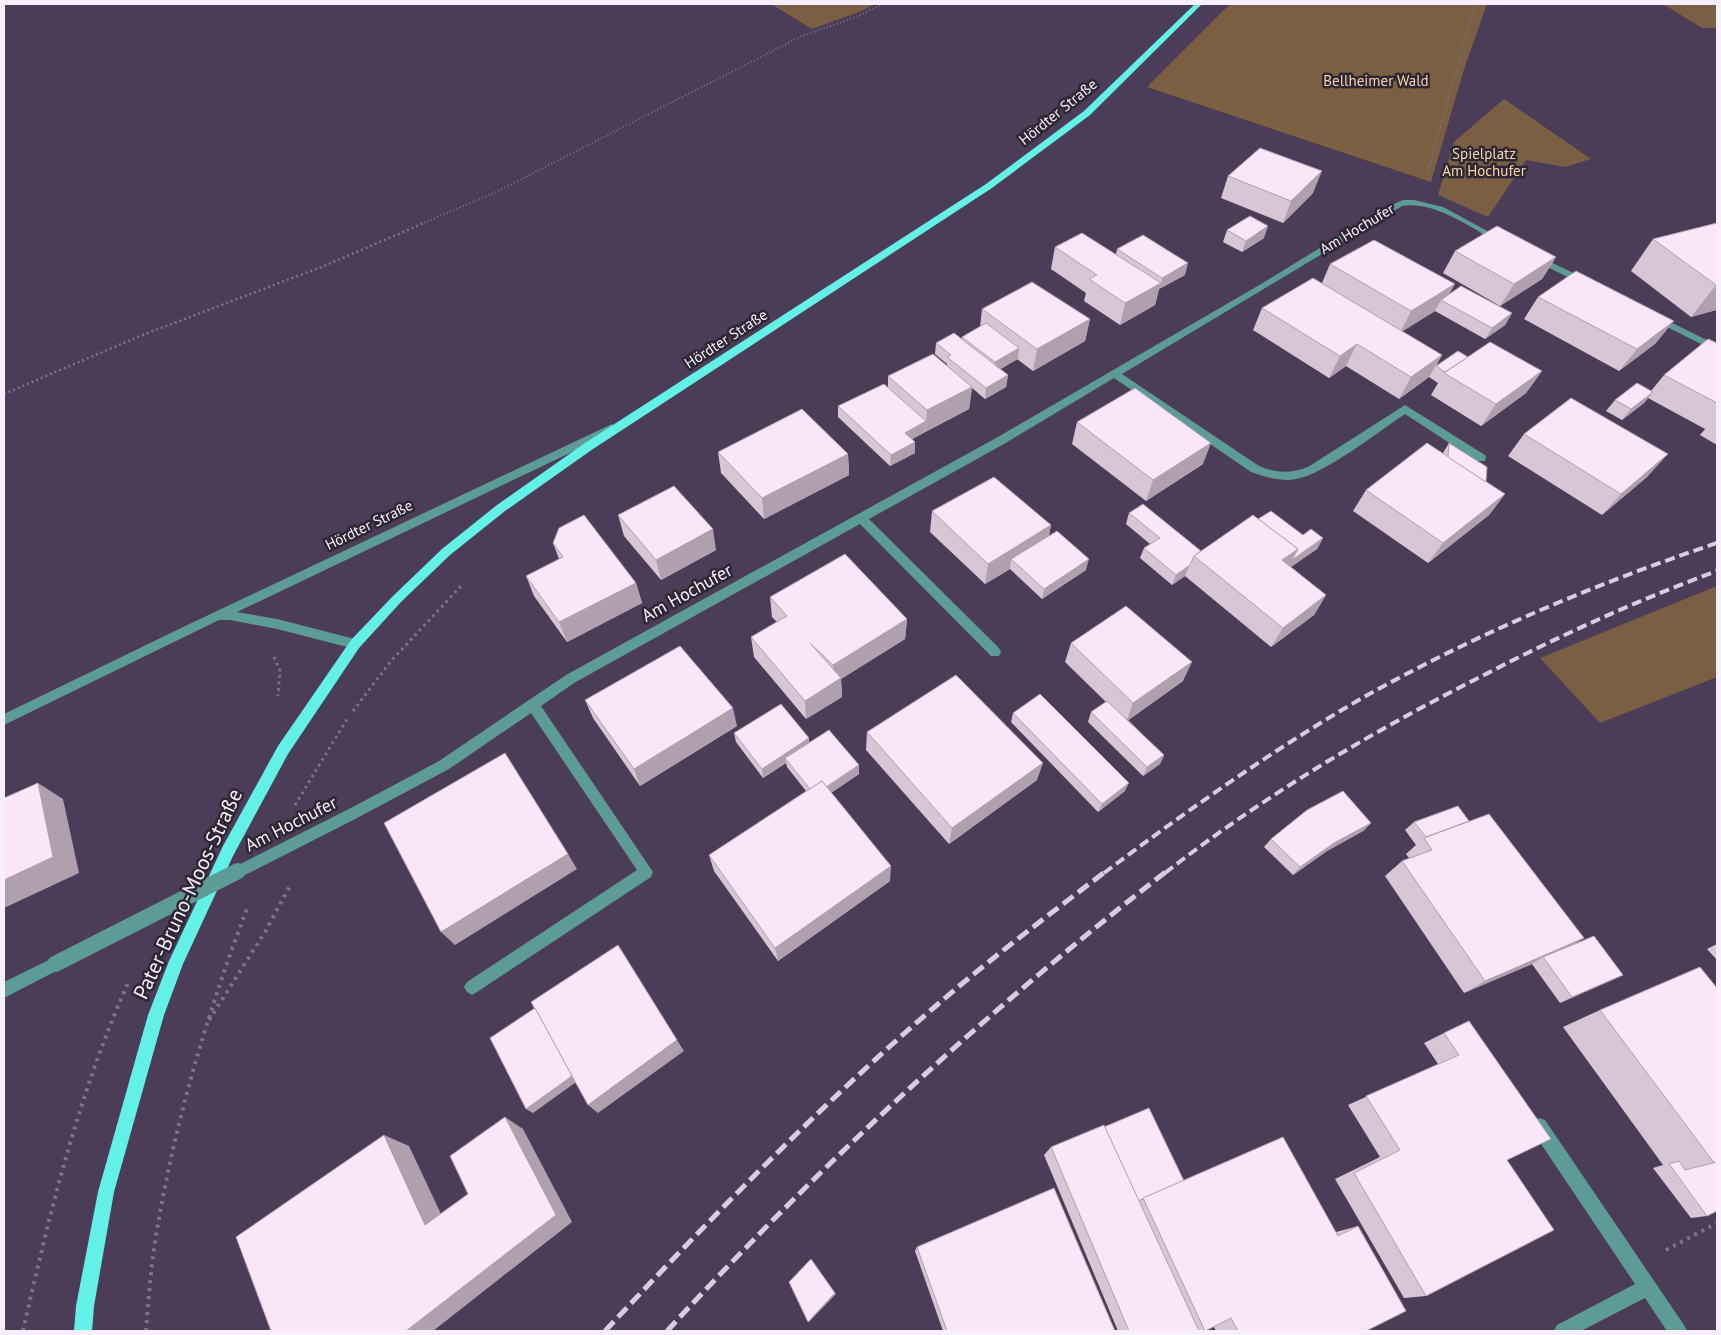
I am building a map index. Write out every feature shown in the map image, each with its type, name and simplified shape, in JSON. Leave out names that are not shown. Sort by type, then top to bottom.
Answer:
[{"type":"main road","name":"Hördter Straße","points":[[630,420],[989,186],[1087,113],[1199,4]]},
{"type":"main road","name":"Pater-Bruno-Moos-Straße","points":[[83,1331],[106,1192],[156,1015],[176,961],[228,851],[284,750],[355,644],[397,599],[446,552],[500,508],[630,420]]},
{"type":"street","name":"Am Hochufer","points":[[4,990],[444,766],[570,679],[1000,441],[1402,203],[1420,202],[1439,209],[1593,286]]},
{"type":"street","points":[[1646,313],[1717,349]]},
{"type":"street","points":[[1115,374],[1254,469],[1270,475],[1284,477],[1301,475],[1312,470],[1404,409],[1481,458]]},
{"type":"street","name":"Hördter Straße","points":[[4,720],[630,420]]},
{"type":"street","points":[[862,518],[995,652]]},
{"type":"street","name":"Hördter Straße","points":[[216,617],[230,615],[251,619],[355,644]]},
{"type":"street","points":[[472,987],[646,872],[533,705]]},
{"type":"street","points":[[1530,1112],[1678,1331]]},
{"type":"street","points":[[1563,1331],[1647,1287]]},
{"type":"path","points":[[4,394],[140,336],[324,266],[487,196],[802,36],[856,17],[883,4]]},
{"type":"path","points":[[1420,202],[1471,17],[1477,4]]},
{"type":"path","points":[[206,1025],[265,932],[292,881]]},
{"type":"path","points":[[1634,1266],[1717,1223]]},
{"type":"green space","points":[[771,4],[875,4],[859,12],[812,29]]},
{"type":"green space","name":"Bellheimer Wald","points":[[1230,4],[1487,4],[1464,69],[1431,182],[1147,87]]},
{"type":"green space","points":[[1663,4],[1717,4],[1717,28],[1702,28]]},
{"type":"green space","name":"Spielplatz Am Hochufer","points":[[1504,99],[1591,159],[1565,167],[1526,160],[1488,217],[1438,195],[1454,142]]},
{"type":"green space","points":[[1717,586],[1717,677],[1600,723],[1540,658]]},
{"type":"building","points":[[1260,148],[1322,171],[1291,201],[1228,176]]},
{"type":"building","points":[[1250,216],[1268,226],[1246,241],[1227,230]]},
{"type":"building","points":[[1717,223],[1717,285],[1653,239]]},
{"type":"building","points":[[1497,226],[1556,257],[1514,284],[1455,251]]},
{"type":"building","points":[[1082,233],[1161,283],[1125,303],[1089,279],[1097,275],[1055,247]]},
{"type":"building","points":[[1143,235],[1188,263],[1162,278],[1117,249]]},
{"type":"building","points":[[1374,240],[1455,284],[1411,311],[1330,264]]},
{"type":"building","points":[[1576,271],[1674,321],[1637,349],[1538,297]]},
{"type":"building","points":[[1313,278],[1442,355],[1411,377],[1357,344],[1340,356],[1262,308]]},
{"type":"building","points":[[1032,282],[1090,319],[1037,349],[982,309]]},
{"type":"building","points":[[1461,286],[1512,313],[1492,328],[1441,300]]},
{"type":"building","points":[[986,323],[1019,348],[995,362],[962,337]]},
{"type":"building","points":[[954,333],[1008,375],[986,388],[947,357],[951,355],[936,343]]},
{"type":"building","points":[[1708,339],[1717,343],[1717,403],[1664,375]]},
{"type":"building","points":[[1490,342],[1542,371],[1496,404],[1444,373]]},
{"type":"building","points":[[1458,351],[1468,357],[1445,372],[1436,366]]},
{"type":"building","points":[[933,354],[972,387],[927,410],[888,376]]},
{"type":"building","points":[[1637,383],[1653,392],[1631,409],[1615,400]]},
{"type":"building","points":[[884,384],[926,421],[905,433],[915,442],[891,455],[838,406]]},
{"type":"building","points":[[1135,388],[1211,443],[1153,480],[1077,422]]},
{"type":"building","points":[[1571,398],[1668,454],[1621,494],[1524,434]]},
{"type":"building","points":[[802,409],[848,454],[762,498],[718,452]]},
{"type":"building","points":[[1427,443],[1505,494],[1443,543],[1366,490]]},
{"type":"building","points":[[1449,443],[1487,467],[1486,482],[1448,457]]},
{"type":"building","points":[[994,477],[1051,525],[988,564],[932,511]]},
{"type":"building","points":[[674,486],[713,529],[656,560],[618,515]]},
{"type":"building","points":[[1143,504],[1201,551],[1194,556],[1190,565],[1176,575],[1144,548],[1160,538],[1129,513]]},
{"type":"building","points":[[1271,511],[1303,535],[1311,529],[1323,538],[1292,560],[1298,549],[1258,519]]},
{"type":"building","points":[[584,515],[636,583],[559,622],[526,576],[563,557],[553,543],[559,528]]},
{"type":"building","points":[[1253,515],[1298,549],[1282,560],[1326,595],[1283,628],[1194,556]]},
{"type":"building","points":[[1057,531],[1089,559],[1044,589],[1011,559]]},
{"type":"building","points":[[845,554],[907,619],[833,665],[810,643],[841,678],[805,701],[751,637],[787,616],[770,597]]},
{"type":"building","points":[[1126,606],[1192,662],[1133,703],[1071,643]]},
{"type":"building","points":[[680,646],[733,708],[634,769],[585,700]]},
{"type":"building","points":[[956,675],[1043,763],[952,828],[867,732]]},
{"type":"building","points":[[1040,694],[1129,783],[1102,804],[1013,713]]},
{"type":"building","points":[[1107,701],[1164,755],[1147,767],[1091,712]]},
{"type":"building","points":[[781,704],[809,738],[762,769],[734,733]]},
{"type":"building","points":[[829,730],[859,765],[826,787],[822,781],[810,789],[785,758]]},
{"type":"building","points":[[505,753],[568,854],[441,932],[384,823]]},
{"type":"building","points":[[822,781],[891,866],[775,948],[709,855]]},
{"type":"building","points":[[38,783],[53,857],[4,880],[4,798]]},
{"type":"building","points":[[1343,791],[1371,823],[1334,843],[1300,867],[1271,839],[1307,810]]},
{"type":"building","points":[[1458,806],[1469,821],[1426,837],[1414,822]]},
{"type":"building","points":[[1489,814],[1584,938],[1485,981],[1402,861],[1432,850],[1424,838]]},
{"type":"building","points":[[1594,936],[1623,975],[1572,997],[1543,957]]},
{"type":"building","points":[[618,945],[677,1040],[588,1105],[531,1002]]},
{"type":"building","points":[[1700,967],[1717,988],[1717,1162],[1715,1164],[1600,1010]]},
{"type":"building","points":[[535,1008],[572,1076],[526,1109],[490,1038]]},
{"type":"building","points":[[1469,1021],[1551,1139],[1507,1160],[1554,1230],[1426,1296],[1354,1173],[1400,1150],[1366,1096],[1459,1055],[1444,1033]]},
{"type":"building","points":[[1149,1108],[1184,1181],[1138,1201],[1104,1127]]},
{"type":"building","points":[[505,1117],[556,1215],[406,1331],[271,1331],[236,1237],[384,1135],[425,1225],[468,1194],[450,1156]]},
{"type":"building","points":[[1104,1125],[1199,1331],[1129,1331],[1051,1147]]},
{"type":"building","points":[[1283,1137],[1338,1236],[1358,1226],[1406,1311],[1366,1331],[1238,1331],[1231,1318],[1205,1331],[1143,1198]]},
{"type":"building","points":[[1679,1161],[1685,1170],[1717,1162],[1717,1211],[1707,1216],[1669,1164]]},
{"type":"building","points":[[1054,1188],[1115,1331],[947,1331],[917,1247]]},
{"type":"building","points":[[811,1259],[835,1293],[808,1322],[789,1282]]},
{"type":"railway","points":[[1104,873],[1199,803],[1264,759],[1330,717],[1406,674],[1493,631],[1581,593],[1717,543]]},
{"type":"railway","points":[[1165,873],[1241,817],[1361,741],[1402,718],[1571,632],[1629,606],[1717,571]]},
{"type":"railway","points":[[605,1331],[766,1164],[893,1043],[1020,937],[1106,871]]},
{"type":"railway","points":[[667,1331],[784,1209],[907,1091],[1034,978],[1167,871]]}]
